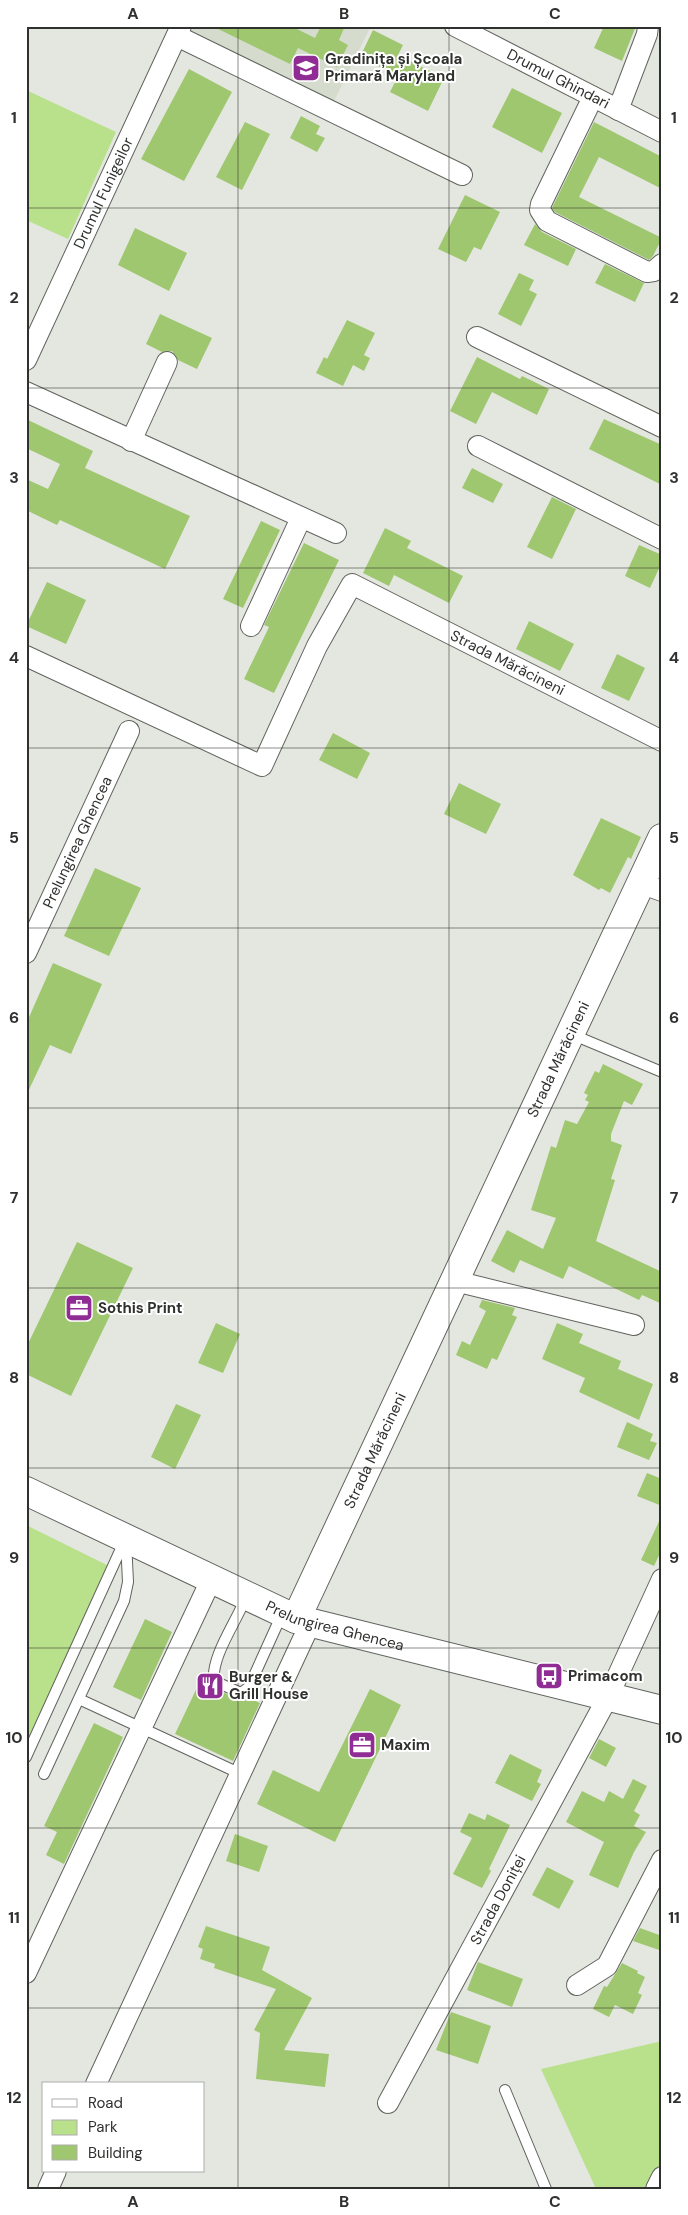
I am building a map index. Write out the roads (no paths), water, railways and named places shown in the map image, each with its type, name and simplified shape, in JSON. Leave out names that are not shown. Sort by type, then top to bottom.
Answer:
[{"type":"street","name":"Drumul Ghindari","points":[[455,26],[662,132]]},
{"type":"street","points":[[618,110],[647,34],[648,26]]},
{"type":"street","points":[[179,31],[462,175]]},
{"type":"street","name":"Drumul Funigeilor","points":[[26,360],[179,31]]},
{"type":"street","points":[[593,97],[541,204],[543,216],[547,221],[647,272],[654,271],[662,264]]},
{"type":"street","points":[[477,337],[662,427]]},
{"type":"street","points":[[131,441],[167,362]]},
{"type":"street","points":[[26,392],[336,533]]},
{"type":"street","points":[[478,446],[662,539]]},
{"type":"street","points":[[251,626],[301,518]]},
{"type":"street","name":"Strada Mărăcineni","points":[[26,656],[262,766],[317,646],[352,584],[662,741]]},
{"type":"street","name":"Prelungirea Ghencea","points":[[26,953],[129,731]]},
{"type":"street","name":"Strada Mărăcineni","points":[[296,1619],[571,1034],[651,887],[662,838]]},
{"type":"street","points":[[455,1281],[634,1325]]},
{"type":"street","name":"Prelungirea Ghencea","points":[[26,1491],[210,1580],[296,1619],[662,1710]]},
{"type":"street","name":"Strada Doniței","points":[[388,2103],[608,1698],[662,1579]]},
{"type":"street","points":[[26,1972],[210,1580]]},
{"type":"street","points":[[97,2082],[241,1774],[296,1619]]},
{"type":"street","points":[[578,1985],[607,1966],[662,1860]]},
{"type":"street","points":[[48,2189],[56,2172]]},
{"type":"street","points":[[656,2189],[662,2177]]},
{"type":"lane","points":[[571,1034],[662,1072]]},
{"type":"lane","points":[[44,1774],[126,1594],[128,1582],[126,1540]]},
{"type":"lane","points":[[26,1757],[126,1540]]},
{"type":"lane","points":[[246,1597],[217,1659],[213,1674],[214,1681],[228,1688],[241,1693],[249,1688],[296,1619]]},
{"type":"lane","points":[[79,1699],[241,1774]]},
{"type":"lane","points":[[505,2090],[546,2189]]},
{"type":"place","name":"Gradinița și Școala Primară Maryland","points":[[306,68]]},
{"type":"place","name":"Sothis Print","points":[[79,1308]]},
{"type":"place","name":"Primacom","points":[[549,1676]]},
{"type":"place","name":"Burger & Grill House","points":[[210,1686]]},
{"type":"place","name":"Maxim","points":[[362,1745]]}]
